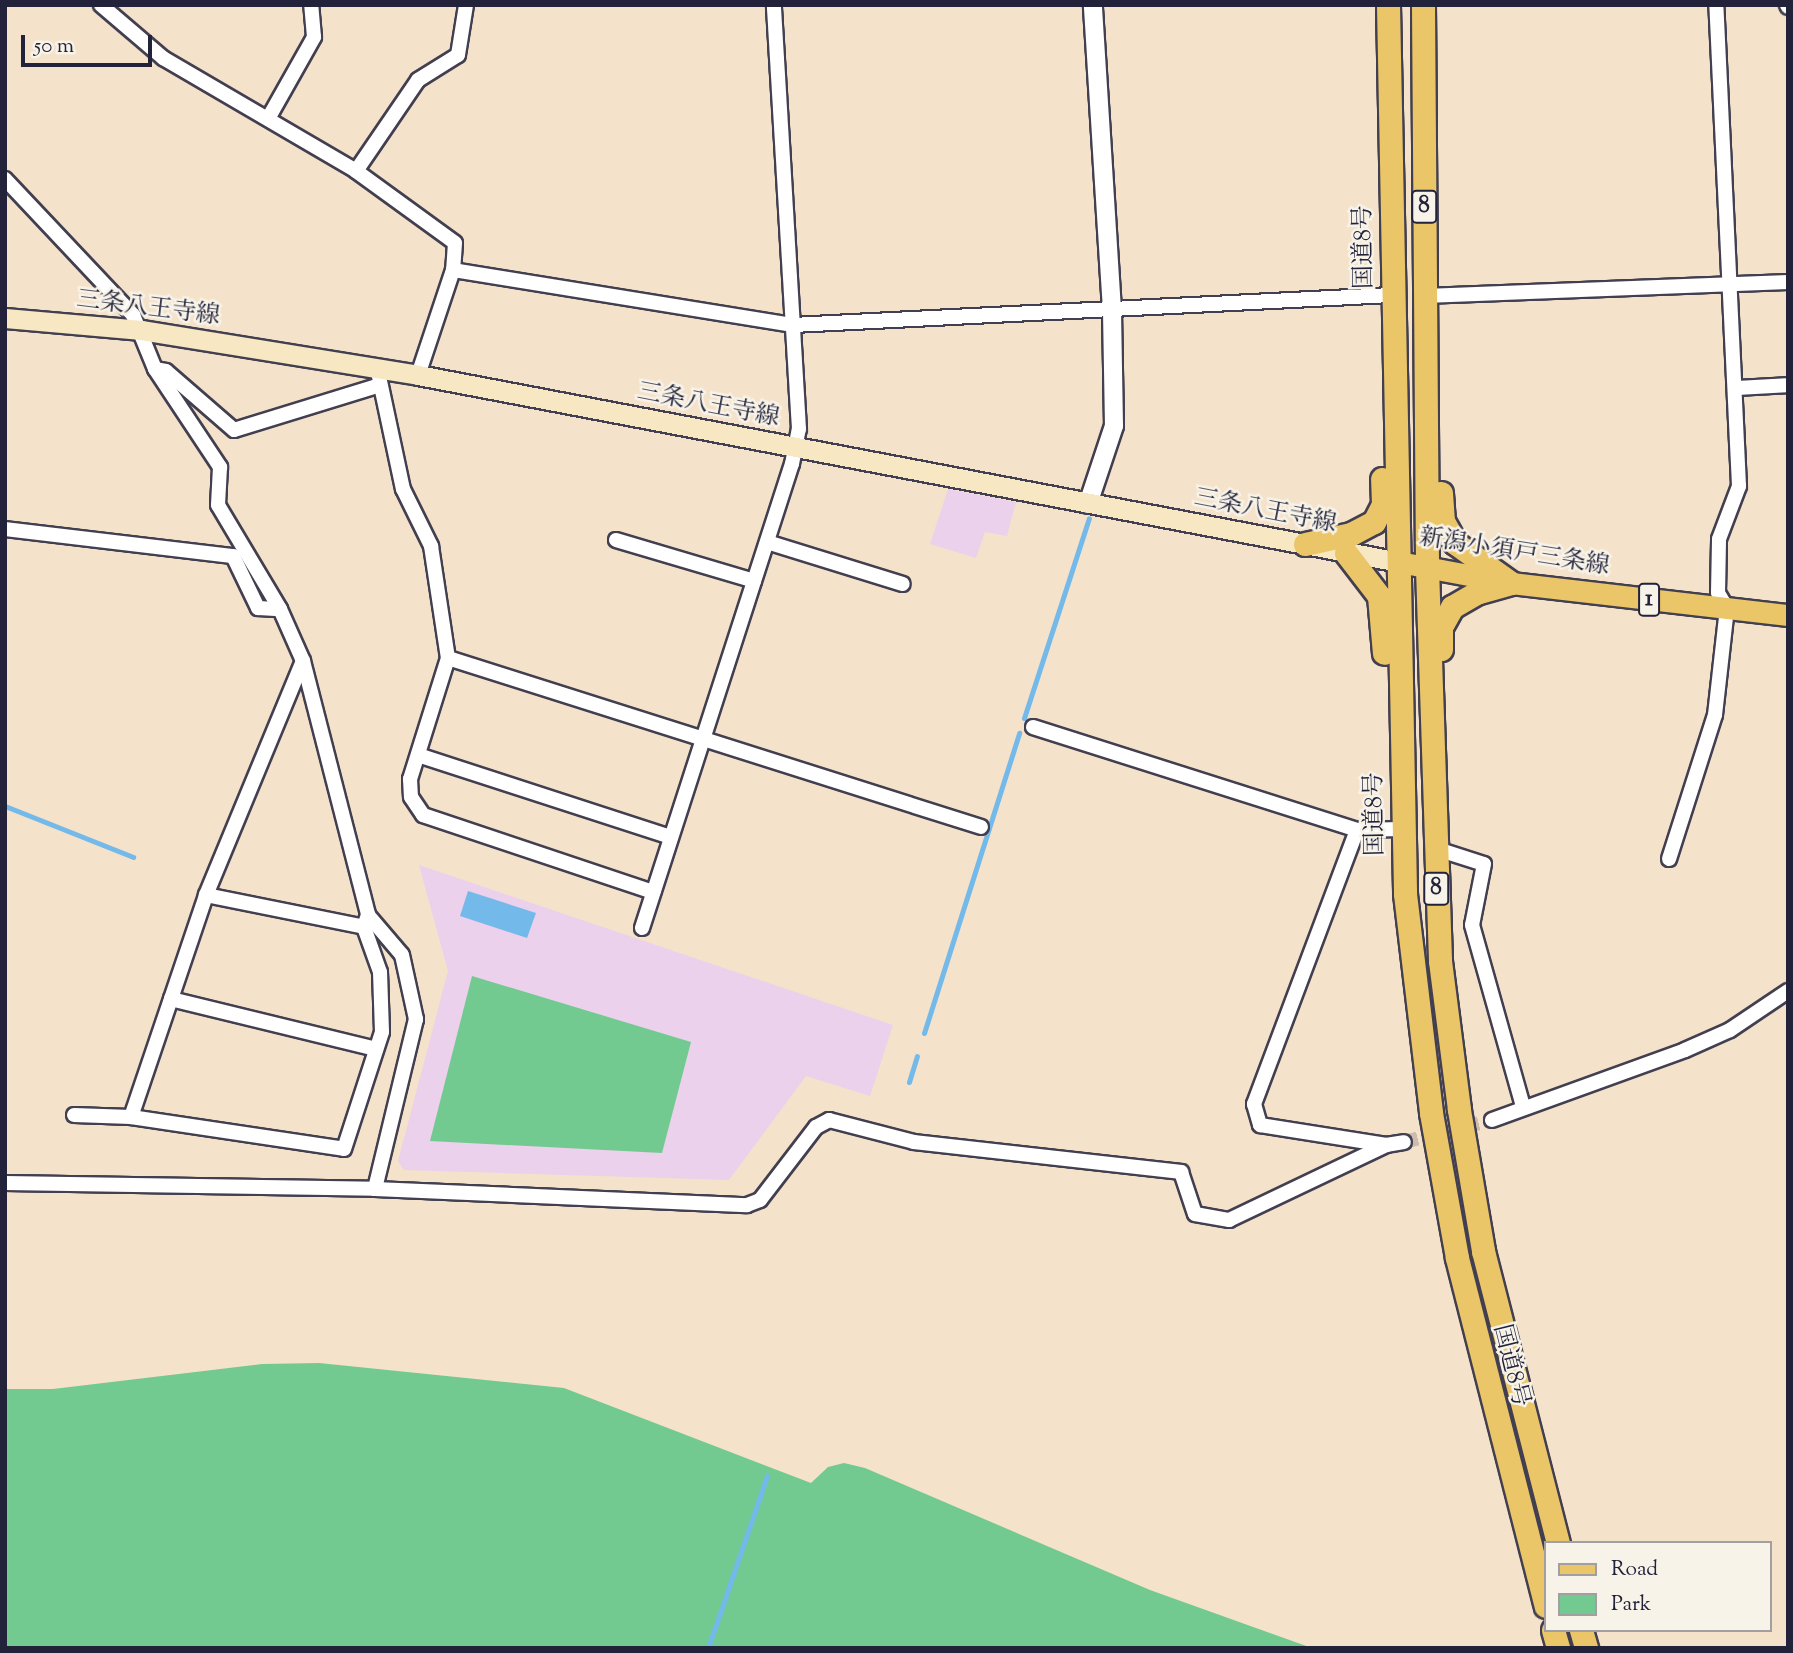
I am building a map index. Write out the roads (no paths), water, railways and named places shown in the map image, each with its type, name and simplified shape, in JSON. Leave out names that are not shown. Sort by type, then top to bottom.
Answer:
[{"type":"highway","name":"国道8号","points":[[1388,5],[1391,295],[1399,562],[1401,829],[1431,1113],[1450,1221],[1481,1359],[1545,1602]]},
{"type":"highway","name":"国道8号","points":[[1423,5],[1427,568],[1434,848],[1440,961],[1475,1208],[1504,1344],[1557,1541]]},
{"type":"highway","points":[[1305,544],[1351,534],[1380,516],[1381,425],[1394,370]]},
{"type":"highway","points":[[1426,408],[1438,438],[1443,521],[1468,556],[1511,583]]},
{"type":"highway","points":[[1346,553],[1379,596],[1385,687],[1400,707]]},
{"type":"highway","points":[[1431,747],[1443,723],[1444,619],[1461,601],[1511,583]]},
{"type":"main road","name":"三条八王寺線","points":[[5,318],[141,330],[379,376],[418,374],[1399,562]]},
{"type":"main road","name":"新潟小須戸三条線","points":[[1399,562],[1511,583],[1788,615]]},
{"type":"street","points":[[100,5],[163,58],[269,117],[356,171],[455,243],[453,270],[418,374]]},
{"type":"street","points":[[269,117],[314,37],[311,5]]},
{"type":"street","points":[[356,171],[418,80],[458,55],[466,5]]},
{"type":"street","points":[[642,928],[796,447],[793,325],[774,5]]},
{"type":"street","points":[[1088,504],[1114,426],[1112,310],[1093,5]]},
{"type":"street","points":[[1669,859],[1714,715],[1727,608],[1718,593],[1719,539],[1738,486],[1731,284],[1716,5]]},
{"type":"street","points":[[5,179],[133,315],[155,369],[220,467],[218,505],[280,609],[303,661],[380,972],[382,1032],[344,1149],[131,1118],[74,1115]]},
{"type":"street","points":[[453,270],[793,325],[1391,295]]},
{"type":"street","points":[[1425,296],[1788,282]]},
{"type":"street","points":[[155,369],[166,371],[234,430],[379,376],[403,489],[431,546],[449,658],[410,779],[411,797],[423,815],[653,892]]},
{"type":"street","points":[[1735,388],[1788,385]]},
{"type":"street","points":[[5,529],[233,556],[258,608],[280,609]]},
{"type":"street","points":[[616,540],[754,581]]},
{"type":"street","points":[[766,542],[903,584]]},
{"type":"street","points":[[449,658],[981,827]]},
{"type":"street","points":[[131,1118],[206,895],[303,661]]},
{"type":"street","points":[[1033,727],[1357,830],[1401,829]]},
{"type":"street","points":[[418,755],[671,837]]},
{"type":"street","points":[[1357,830],[1254,1104],[1260,1125],[1386,1145]]},
{"type":"street","points":[[1434,848],[1484,864],[1472,925],[1523,1107]]},
{"type":"street","points":[[206,895],[366,921],[402,955],[416,1019],[375,1189]]},
{"type":"street","points":[[1492,1120],[1685,1050],[1740,1025],[1788,991]]},
{"type":"street","points":[[171,999],[376,1049]]},
{"type":"street","points":[[5,1183],[375,1189],[747,1205],[760,1200],[816,1127],[829,1120],[914,1142],[1181,1172],[1195,1214],[1229,1220],[1386,1145],[1404,1142]]},
{"type":"water","points":[[468,891],[536,913],[527,938],[460,916]]},
{"type":"waterway","points":[[1024,718],[1089,518]]},
{"type":"waterway","points":[[924,1033],[1019,733]]},
{"type":"waterway","points":[[5,806],[133,857]]},
{"type":"waterway","points":[[909,1082],[917,1056]]},
{"type":"waterway","points":[[708,1648],[767,1476]]},
{"type":"tunnel","points":[[1404,1142],[1492,1120]]}]
